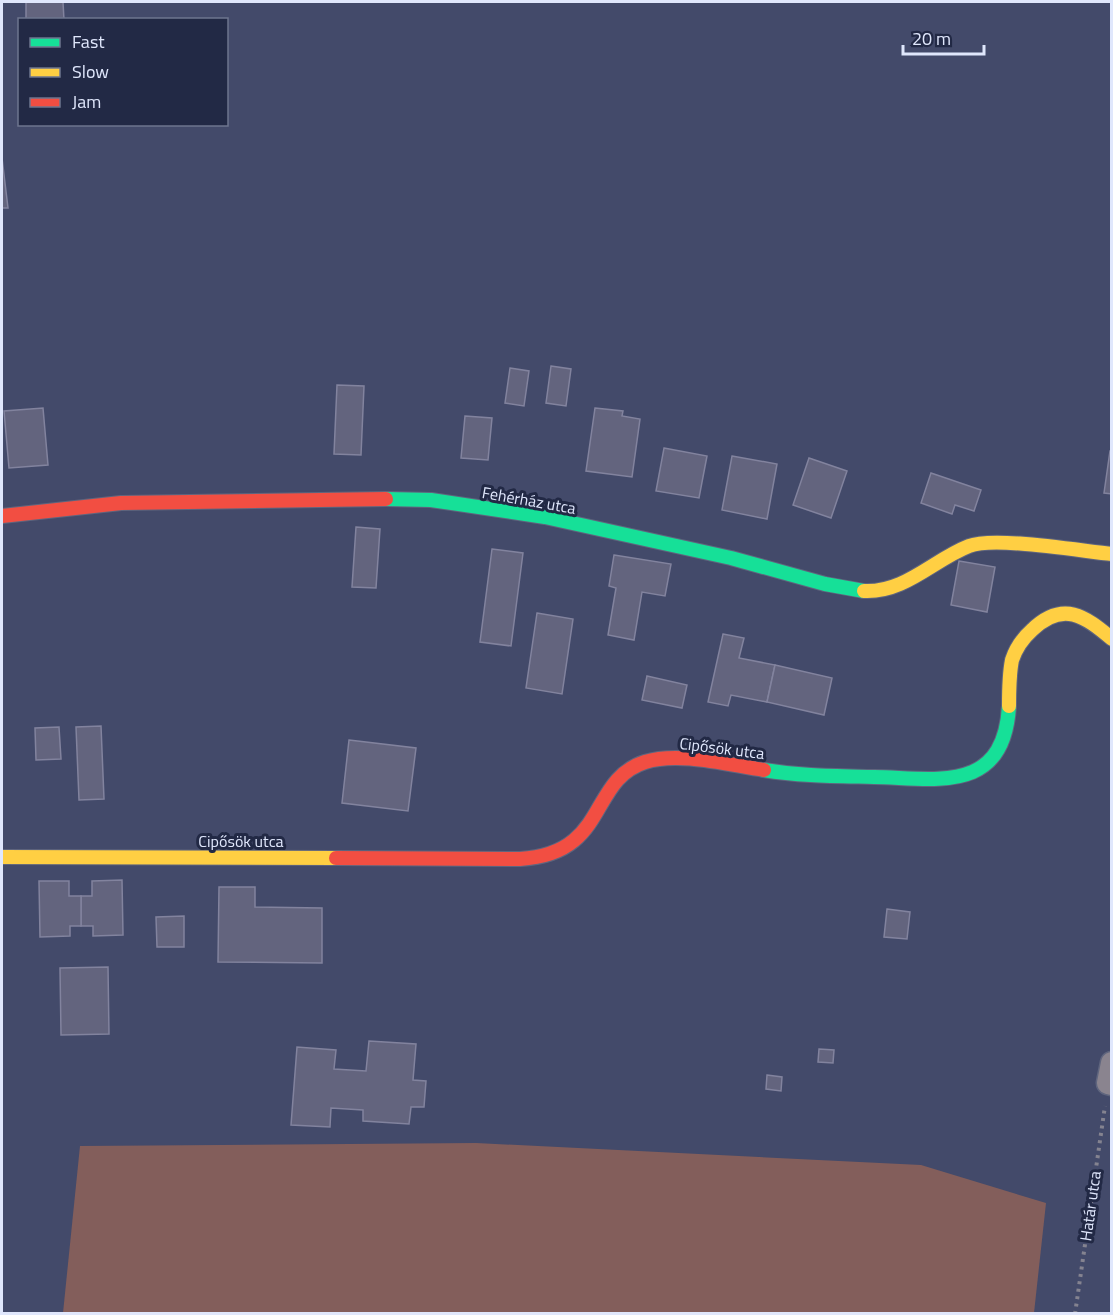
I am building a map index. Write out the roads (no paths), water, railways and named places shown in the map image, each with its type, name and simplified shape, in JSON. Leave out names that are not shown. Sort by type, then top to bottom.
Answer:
[{"type":"street","name":"Fehérház utca","points":[[2,516],[121,503],[431,500],[545,517],[731,558],[856,591],[879,592],[902,585],[970,545],[996,542],[1112,554]]},
{"type":"street","name":"Cipősök utca","points":[[2,857],[518,858],[546,856],[562,851],[581,835],[619,777],[647,762],[665,759],[691,760],[812,776],[946,780],[975,770],[993,756],[1004,737],[1009,714],[1009,676],[1013,656],[1034,626],[1050,617],[1067,612],[1086,618],[1112,639]]}]
